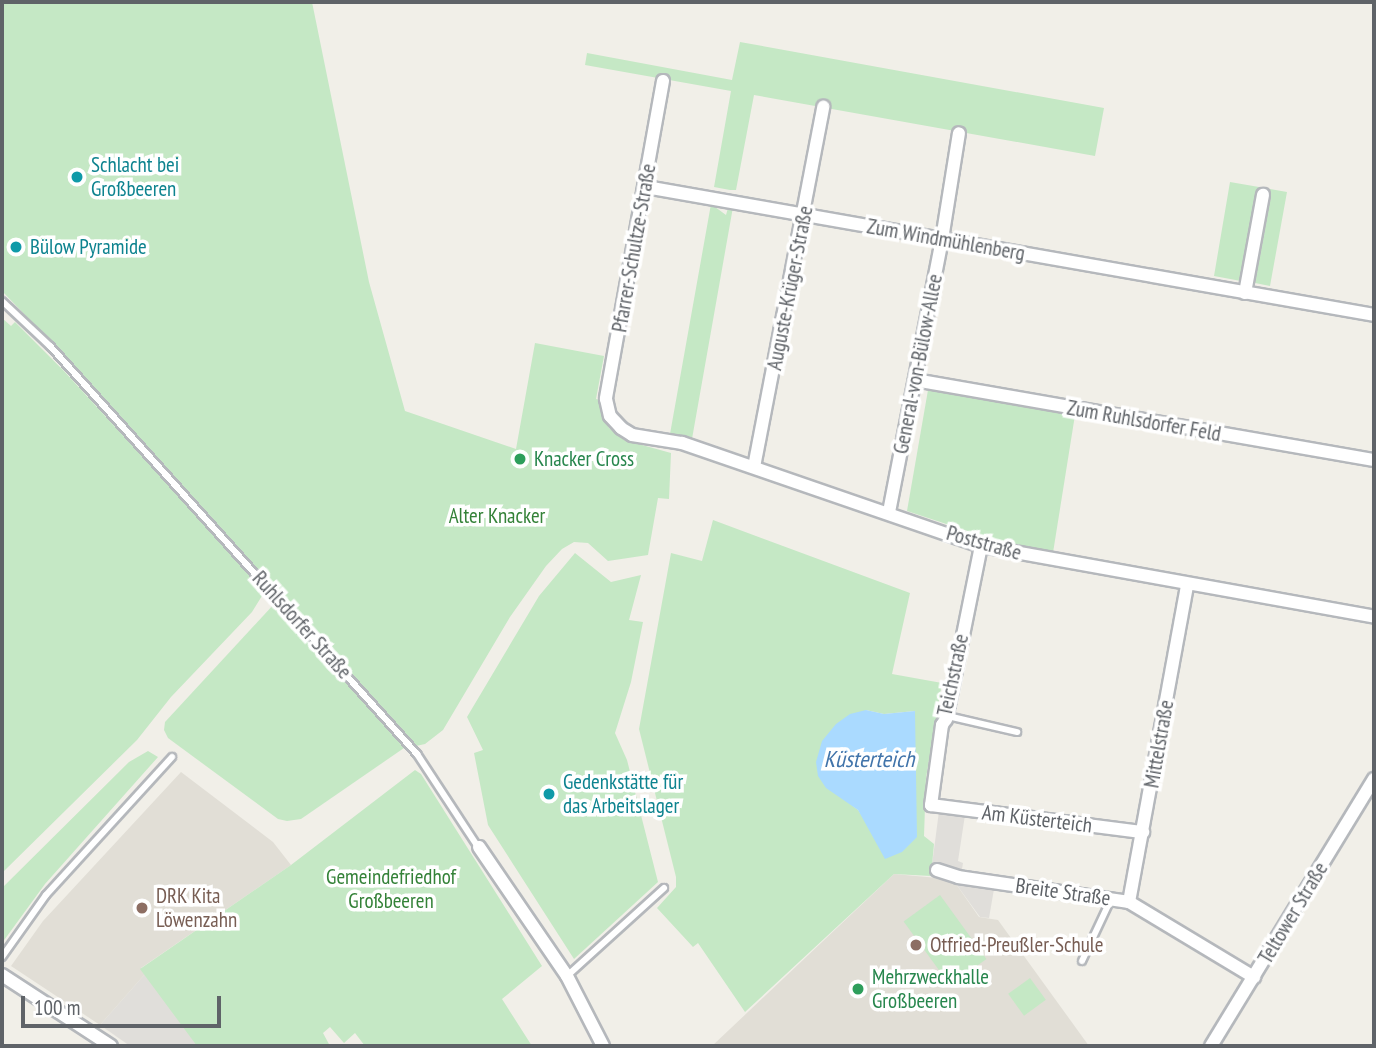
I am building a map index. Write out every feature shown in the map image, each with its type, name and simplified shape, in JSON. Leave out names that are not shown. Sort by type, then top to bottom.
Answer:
[{"type":"street","name":"Pfarrer-Schultze-Straße","points":[[610,416],[606,400],[663,81]]},
{"type":"street","name":"Auguste-Krüger-Straße","points":[[754,467],[805,215],[823,107]]},
{"type":"street","name":"General-von-Bülow-Allee","points":[[889,512],[942,239],[959,133]]},
{"type":"street","name":"Zum Windmühlenberg","points":[[646,187],[1374,315]]},
{"type":"street","points":[[1245,293],[1263,195]]},
{"type":"street","name":"Zum Ruhlsdorfer Feld","points":[[915,380],[1374,460]]},
{"type":"street","name":"Poststraße","points":[[610,416],[632,435],[682,443],[889,512],[981,546],[1374,617]]},
{"type":"street","name":"Teichstraße","points":[[931,805],[942,725],[946,719],[981,546]]},
{"type":"street","name":"Mittelstraße","points":[[1129,902],[1187,585]]},
{"type":"street","name":"Teltower Straße","points":[[1211,1046],[1374,779]]},
{"type":"street","name":"Am Küsterteich","points":[[931,805],[1143,832]]},
{"type":"street","name":"Ruhlsdorfer Straße","points":[[479,847],[567,976],[603,1046]]},
{"type":"street","name":"Breite Straße","points":[[937,870],[958,877],[1129,902],[1254,977]]},
{"type":"street","points":[[2,975],[111,1046]]},
{"type":"lane","name":"Ruhlsdorfer Straße","points":[[2,301],[50,346],[417,754],[479,847]]},
{"type":"lane","points":[[946,719],[952,717],[1017,732]]},
{"type":"lane","points":[[2,957],[46,895],[172,757]]},
{"type":"lane","points":[[567,976],[664,888]]},
{"type":"lane","points":[[1082,961],[1112,898]]},
{"type":"shaded area","name":"DRK Kita Löwenzahn","points":[[181,772],[273,842],[291,865],[141,968],[145,974],[100,1025],[11,966],[43,921]]},
{"type":"shaded area","points":[[939,811],[965,815],[958,861],[963,863],[961,875],[932,865]]},
{"type":"shaded area","name":"Otfried-Preußler-Schule","points":[[894,874],[949,879],[956,884],[979,917],[998,920],[1089,1046],[712,1046]]},
{"type":"shaded area","points":[[956,884],[994,889],[989,918],[980,917]]},
{"type":"shaded area","points":[[145,974],[197,1046],[130,1046],[100,1025]]},
{"type":"green space","name":"Alter Knacker","points":[[2,2],[312,2],[369,282],[405,411],[516,449],[535,343],[604,356],[596,399],[600,400],[601,412],[609,428],[624,440],[671,453],[669,499],[658,498],[648,555],[608,561],[588,543],[574,542],[562,549],[546,566],[510,617],[443,730],[425,744],[416,746],[2,291]]},
{"type":"green space","points":[[740,42],[1104,108],[1095,156],[754,95],[736,190],[730,190],[714,187],[731,91],[585,65],[587,53],[732,80]]},
{"type":"green space","points":[[1230,182],[1287,192],[1270,286],[1255,283],[1271,196],[1257,192],[1241,281],[1214,276]]},
{"type":"green space","points":[[711,204],[726,215],[728,208],[733,207],[692,439],[670,434]]},
{"type":"green space","points":[[2,318],[11,326],[15,322],[64,371],[265,591],[252,612],[171,697],[137,740],[2,873]]},
{"type":"green space","points":[[928,390],[1075,415],[1052,559],[907,511]]},
{"type":"green space","points":[[713,520],[910,593],[892,674],[942,683],[926,778],[924,836],[934,844],[931,876],[894,874],[745,1012],[698,943],[693,947],[657,908],[676,887],[676,877],[639,729],[671,553],[702,561]],"holes":[[[866,710],[884,714],[915,711],[915,738],[871,829],[858,810],[844,799]]]},
{"type":"green space","points":[[575,553],[611,582],[641,575],[629,620],[643,622],[631,682],[615,733],[627,760],[658,882],[574,959],[488,825],[474,753],[483,750],[467,717],[539,596]]},
{"type":"green space","points":[[275,603],[404,748],[301,819],[287,821],[278,819],[168,738],[164,730],[165,722]]},
{"type":"green space","points":[[148,751],[158,757],[45,884],[2,943],[2,888],[129,762]]},
{"type":"green space","name":"Gemeindefriedhof Großbeeren","points":[[415,770],[421,774],[542,966],[502,999],[532,1046],[365,1046],[355,1033],[344,1043],[330,1027],[323,1033],[330,1046],[197,1046],[140,969],[291,865]]},
{"type":"green space","points":[[940,895],[986,959],[950,985],[904,921]]},
{"type":"green space","points":[[1030,978],[1046,1000],[1024,1016],[1008,994]]},
{"type":"water","name":"Küsterteich","points":[[866,710],[884,714],[915,711],[917,837],[902,852],[885,859],[858,810],[826,788],[818,776],[816,762],[822,741],[836,724],[850,714]]},
{"type":"place","name":"Schlacht bei Großbeeren","points":[[77,177]]},
{"type":"place","name":"Bülow Pyramide","points":[[16,247]]},
{"type":"place","name":"Knacker Cross","points":[[520,459]]},
{"type":"place","name":"Gedenkstätte für das Arbeitslager","points":[[549,794]]},
{"type":"place","name":"DRK Kita Löwenzahn","points":[[142,908]]},
{"type":"place","name":"Otfried-Preußler-Schule","points":[[916,945]]},
{"type":"place","name":"Mehrzweckhalle Großbeeren","points":[[858,989]]}]
